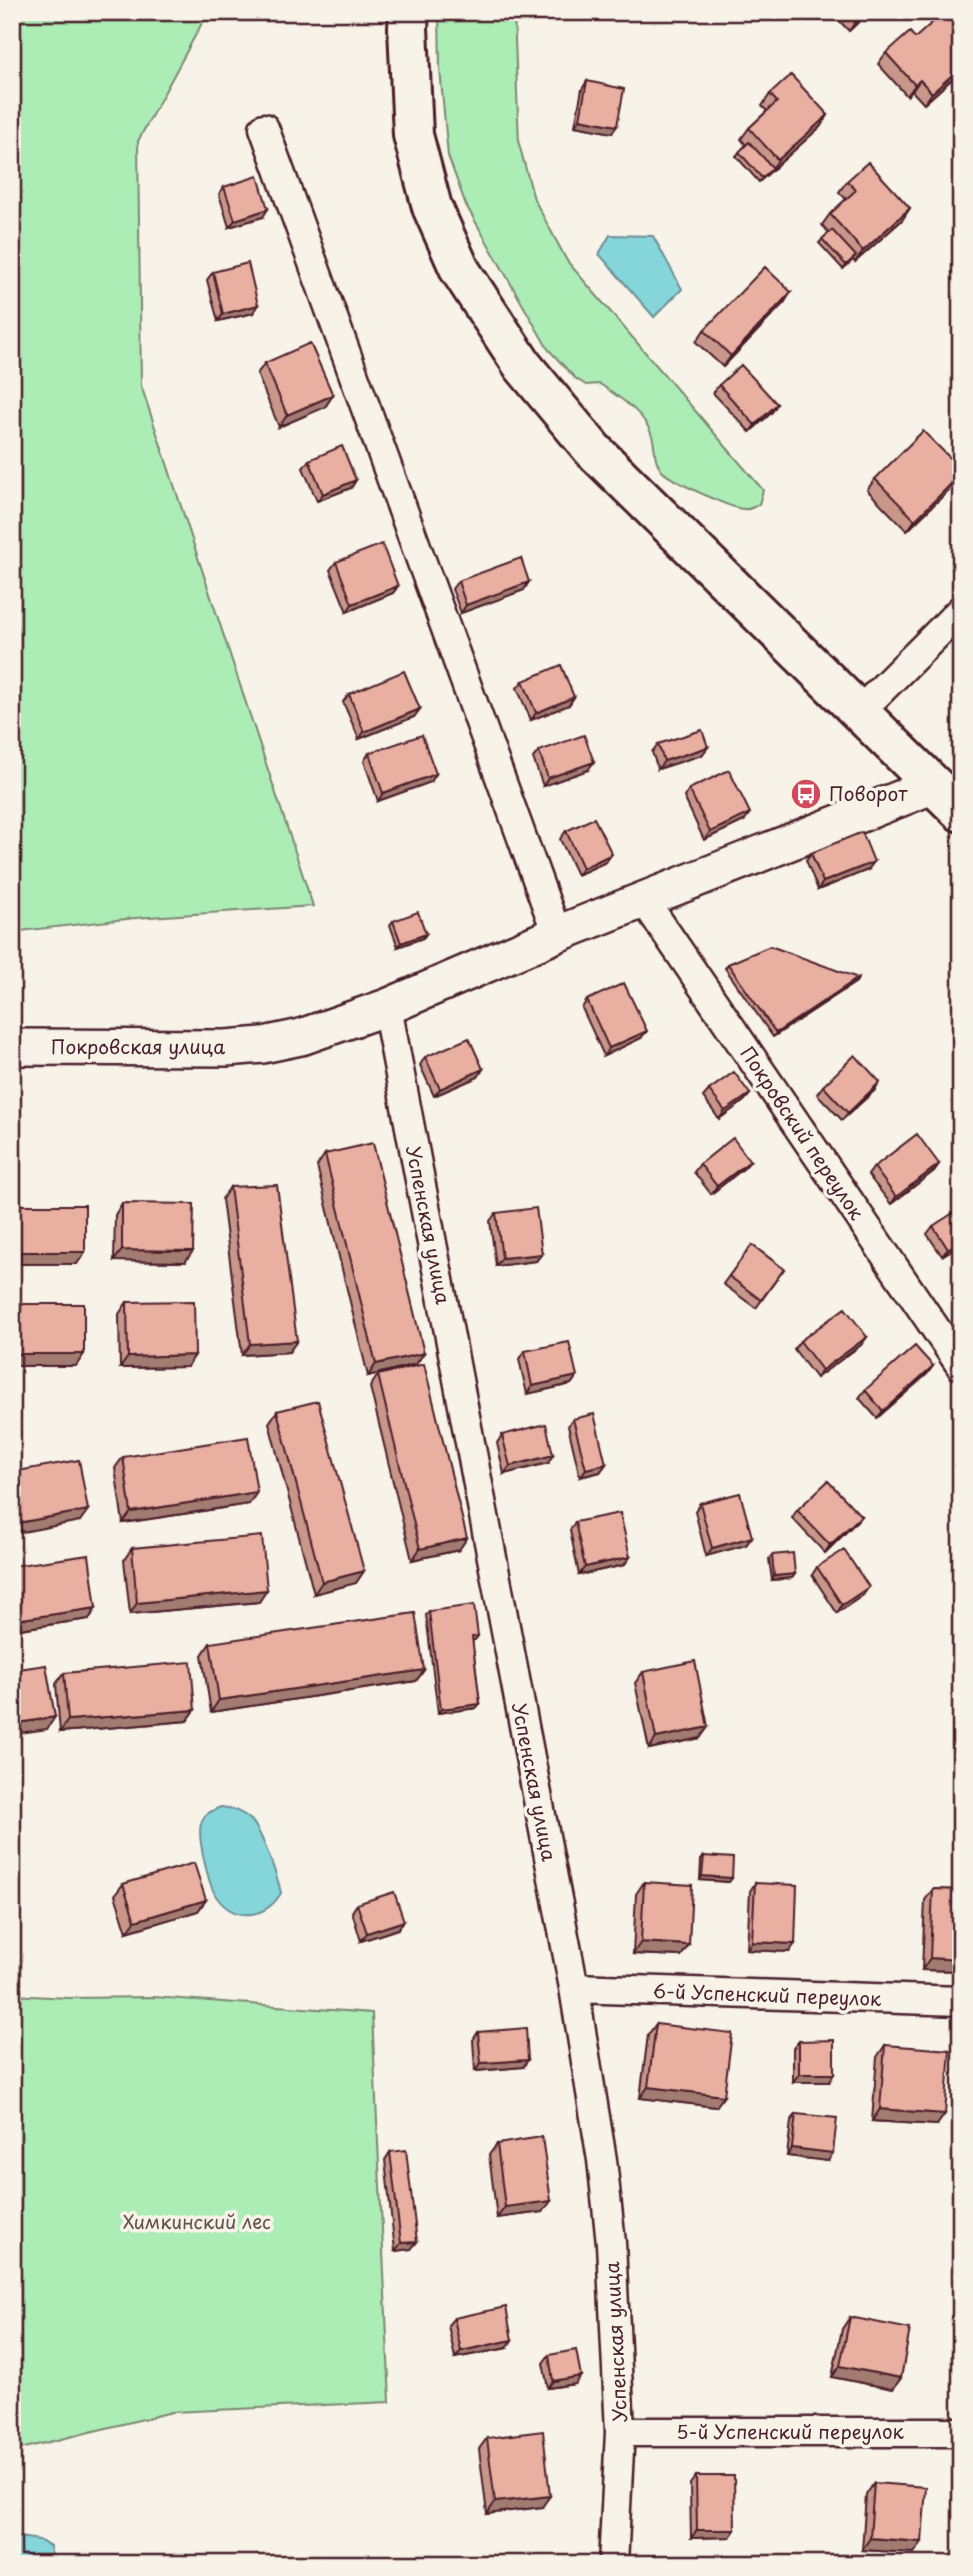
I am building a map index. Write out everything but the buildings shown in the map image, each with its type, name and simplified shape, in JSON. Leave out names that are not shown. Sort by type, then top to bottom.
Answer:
[{"type":"main road","points":[[409,12],[413,135],[432,207],[460,270],[523,366],[593,450],[961,812]]},
{"type":"street","points":[[264,128],[557,934]]},
{"type":"street","points":[[858,713],[961,610]]},
{"type":"street","name":"Покровская улица","points":[[12,1047],[226,1048],[264,1045],[301,1037],[387,1007],[557,934],[932,786]]},
{"type":"street","name":"Покровский переулок","points":[[644,900],[961,1366]]},
{"type":"street","name":"Успенская улица","points":[[387,1007],[574,1988],[603,2160],[620,2432],[613,2564]]},
{"type":"street","name":"6-й Успенский переулок","points":[[574,1988],[961,2001]]},
{"type":"street","name":"5-й Успенский переулок","points":[[620,2432],[961,2432]]},
{"type":"green space","points":[[12,12],[208,12],[138,141],[141,385],[313,906],[135,918],[12,932]]},
{"type":"green space","points":[[439,12],[514,12],[519,144],[534,199],[567,261],[763,490],[759,504],[748,509],[737,508],[667,475],[659,467],[652,436],[637,412],[600,384],[586,385],[575,378],[548,349],[466,205],[448,156],[440,69]]},
{"type":"green space","name":"Химкинский лес","points":[[12,1995],[69,1998],[154,1997],[372,2013],[390,2402],[172,2412],[12,2451]]},
{"type":"water","points":[[610,235],[653,236],[682,289],[654,317],[599,254]]},
{"type":"water","points":[[221,1807],[237,1811],[251,1820],[269,1855],[281,1893],[260,1912],[234,1912],[218,1899],[211,1885],[200,1831],[206,1815]]},
{"type":"water","points":[[12,2536],[39,2540],[50,2547],[54,2564],[12,2564]]},
{"type":"place","name":"Поворот","points":[[806,794]]}]
